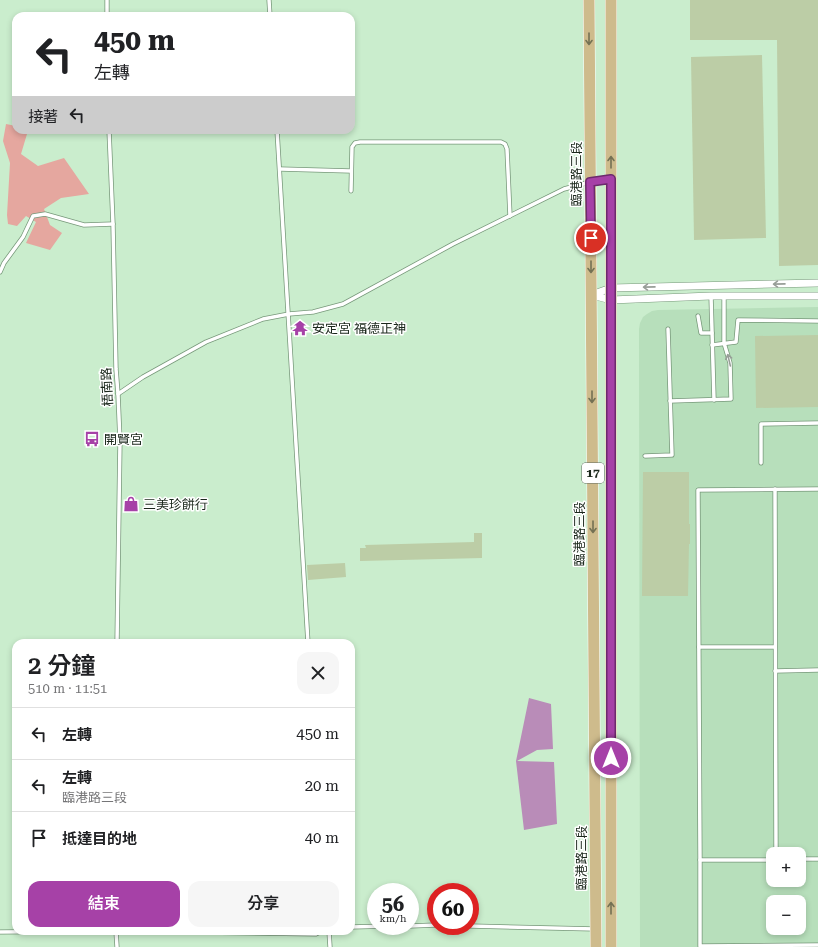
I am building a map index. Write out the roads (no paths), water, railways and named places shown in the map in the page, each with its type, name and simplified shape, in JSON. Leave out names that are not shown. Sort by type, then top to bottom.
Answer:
[{"type":"main road","name":"臨港路三段","points":[[589,0],[596,947]]},
{"type":"main road","name":"17","points":[[611,0],[611,947]]},
{"type":"street","points":[[591,295],[611,288],[818,283]]},
{"type":"street","points":[[591,295],[611,300],[711,296],[818,296]]},
{"type":"lane","points":[[107,0],[107,12]]},
{"type":"lane","points":[[269,0],[270,12]]},
{"type":"lane","name":"梧南路","points":[[109,134],[113,224],[116,369],[120,441],[117,639]]},
{"type":"lane","points":[[278,134],[308,639]]},
{"type":"lane","points":[[351,191],[352,148],[355,143],[501,142],[505,144],[507,148],[510,216]]},
{"type":"lane","points":[[280,169],[351,171]]},
{"type":"lane","points":[[118,394],[144,377],[206,342],[263,319],[289,314],[314,312],[343,304],[454,244],[564,189],[590,182],[611,179]]},
{"type":"lane","points":[[0,272],[4,263],[23,237],[33,216],[45,214],[84,226],[113,224]]},
{"type":"lane","points":[[711,296],[714,400]]},
{"type":"lane","points":[[670,401],[731,399],[730,363],[724,343],[724,296]]},
{"type":"lane","points":[[698,316],[701,333],[712,333]]},
{"type":"lane","points":[[712,345],[736,342],[738,320],[818,321]]},
{"type":"lane","points":[[645,456],[672,454],[668,328]]},
{"type":"lane","points":[[761,463],[761,424],[818,424]]},
{"type":"lane","points":[[818,489],[698,490],[700,946],[818,945]]},
{"type":"lane","points":[[774,490],[776,847]]},
{"type":"lane","points":[[699,647],[775,647]]},
{"type":"lane","points":[[775,671],[818,670]]},
{"type":"lane","points":[[806,860],[818,859]]},
{"type":"lane","points":[[700,860],[766,860]]},
{"type":"lane","points":[[479,926],[596,929]]},
{"type":"lane","points":[[355,927],[367,927]]},
{"type":"lane","points":[[0,932],[12,932]]},
{"type":"lane","points":[[116,935],[117,947]]},
{"type":"lane","points":[[328,935],[330,947]]},
{"type":"place","name":"安定宮 福德正神","points":[[300,328]]},
{"type":"place","name":"開賢宮","points":[[92,439]]},
{"type":"place","name":"三美珍餅行","points":[[131,504]]}]
